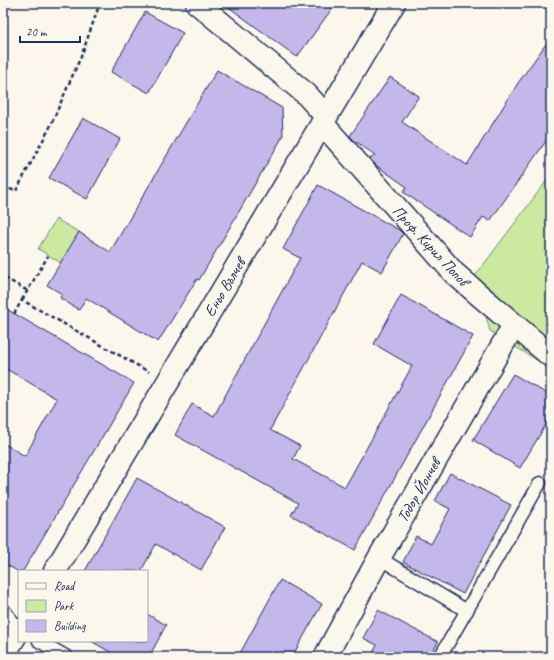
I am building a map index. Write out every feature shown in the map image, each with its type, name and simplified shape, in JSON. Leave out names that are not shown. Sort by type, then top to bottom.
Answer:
[{"type":"street","name":"Проф. Кирил Попов","points":[[197,3],[306,94],[324,120],[454,273],[551,356]]},
{"type":"street","name":"Еньо Вълчев","points":[[55,570],[394,3]]},
{"type":"street","name":"Тодор Йончев","points":[[325,657],[514,325]]},
{"type":"street","points":[[3,656],[18,632]]},
{"type":"lane","points":[[440,657],[540,483]]},
{"type":"lane","points":[[380,558],[467,611]]},
{"type":"lane","points":[[3,609],[18,629]]},
{"type":"lane","points":[[41,642],[66,657]]},
{"type":"path","points":[[3,187],[16,191],[50,127],[82,54],[100,3]]},
{"type":"path","points":[[14,314],[48,256]]},
{"type":"path","points":[[5,278],[28,291]]},
{"type":"path","points":[[22,300],[167,383]]},
{"type":"green space","points":[[551,175],[551,369],[490,331],[475,276]]},
{"type":"green space","points":[[56,219],[79,232],[61,263],[38,249]]},
{"type":"building","points":[[223,3],[336,3],[297,57]]},
{"type":"building","points":[[145,12],[183,33],[149,93],[111,72]]},
{"type":"building","points":[[551,37],[551,134],[490,221],[483,217],[470,237],[403,192],[407,187],[377,166],[370,159],[375,155],[350,136],[390,77],[419,96],[402,122],[467,165],[518,83]]},
{"type":"building","points":[[217,70],[282,108],[283,136],[199,280],[197,279],[158,342],[86,298],[79,310],[60,298],[62,294],[47,285],[79,232],[110,252]]},
{"type":"building","points":[[83,118],[120,139],[87,199],[49,178]]},
{"type":"building","points":[[318,185],[399,230],[403,234],[382,272],[362,261],[270,430],[300,446],[293,459],[345,487],[412,366],[374,344],[401,295],[473,336],[355,550],[291,515],[298,503],[175,435],[192,404],[214,416],[300,258],[283,249]]},
{"type":"building","points":[[3,307],[134,383],[24,570],[18,570],[18,571],[7,565],[3,560],[3,443],[25,456],[57,399],[3,367]]},
{"type":"building","points":[[513,374],[551,396],[551,416],[520,468],[473,440]]},
{"type":"building","points":[[450,473],[511,505],[463,594],[403,562],[416,536],[431,544],[450,509],[435,501]]},
{"type":"building","points":[[137,478],[225,527],[201,570],[156,544],[142,570],[86,570]]},
{"type":"building","points":[[280,580],[322,604],[292,657],[238,657]]},
{"type":"building","points":[[378,610],[438,642],[430,657],[371,657],[377,645],[363,638]]},
{"type":"building","points":[[148,615],[166,625],[149,657],[119,657],[93,642],[148,642]]}]
